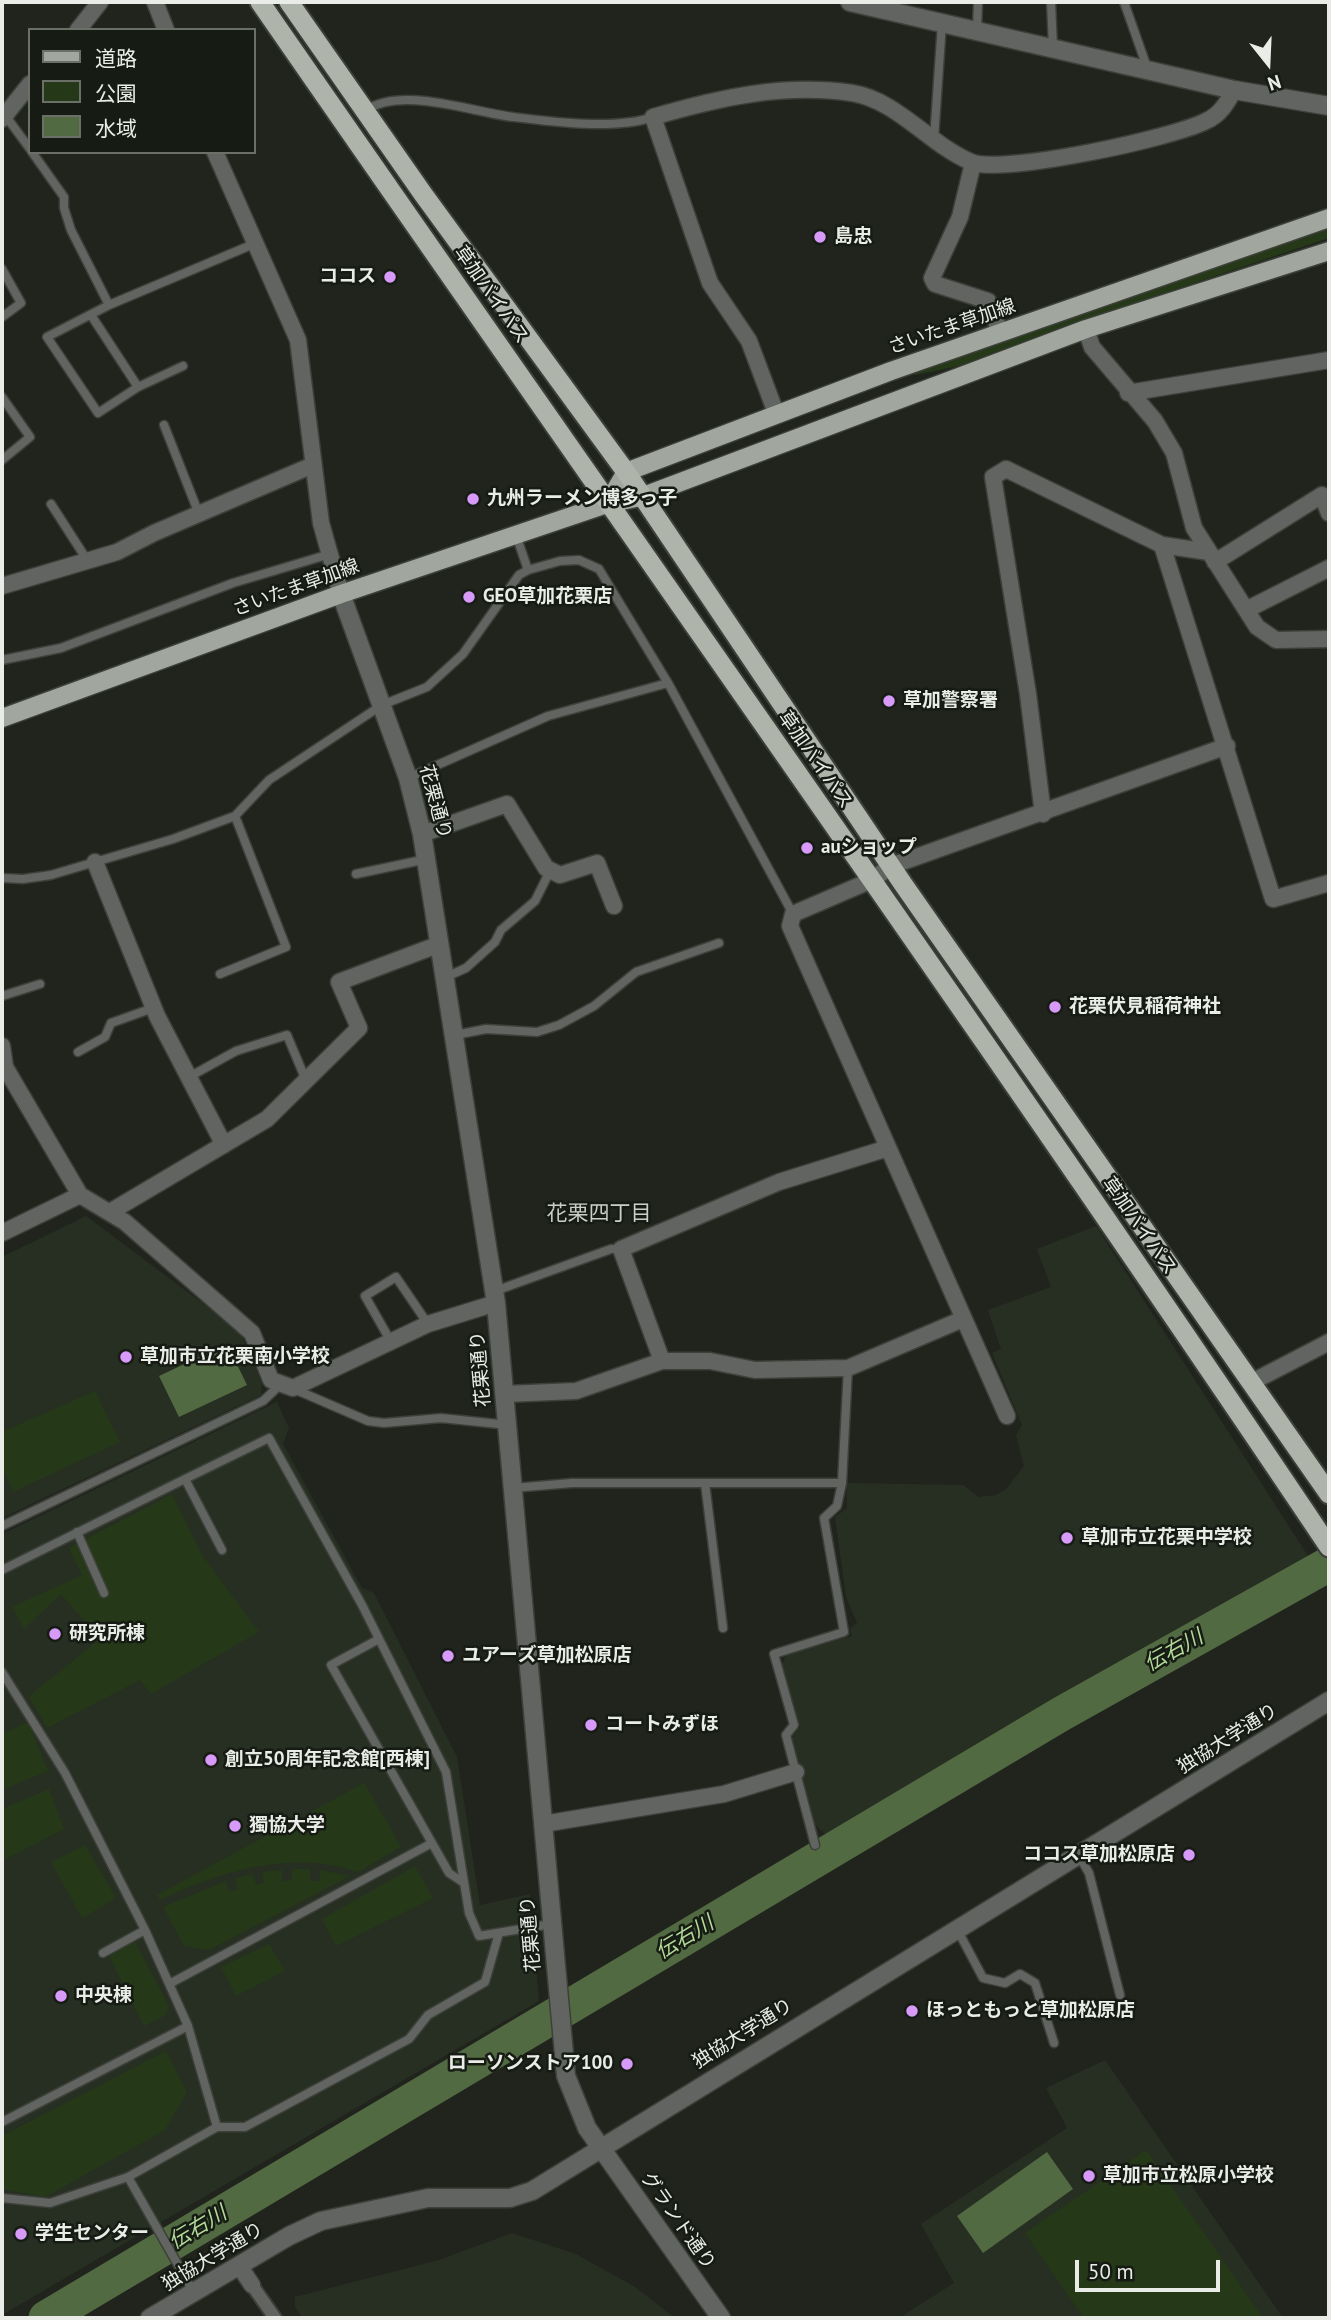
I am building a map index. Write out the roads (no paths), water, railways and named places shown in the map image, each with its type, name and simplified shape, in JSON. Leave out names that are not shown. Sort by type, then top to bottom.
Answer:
[{"type":"highway","name":"草加バイパス","points":[[260,2],[607,504],[872,880],[1329,1547]]},
{"type":"highway","name":"草加バイパス","points":[[289,2],[364,111],[625,472],[891,866],[1329,1494]]},
{"type":"main road","name":"さいたま草加線","points":[[625,472],[776,413],[1000,332],[1329,218]]},
{"type":"main road","name":"さいたま草加線","points":[[2,718],[341,594],[607,504],[641,497],[1086,330],[1329,251]]},
{"type":"main road","points":[[607,504],[625,472]]},
{"type":"street","points":[[80,28],[100,2]]},
{"type":"street","points":[[155,2],[165,28]]},
{"type":"street","points":[[858,3],[1234,90],[1329,106]]},
{"type":"street","points":[[3,117],[28,86]]},
{"type":"street","points":[[776,413],[749,341],[710,283],[653,117],[742,94],[824,90],[861,94],[973,163],[1004,165],[1142,144],[1206,121],[1219,113],[1234,90]]},
{"type":"street","points":[[216,154],[298,340],[321,523],[341,594]]},
{"type":"street","points":[[973,163],[960,217],[932,278],[934,284],[988,301],[1000,332]]},
{"type":"street","points":[[1086,330],[1092,347],[1128,393],[1155,421],[1174,453],[1194,528],[1257,627],[1276,640],[1329,639]]},
{"type":"street","points":[[1128,393],[1329,360]]},
{"type":"street","points":[[2,586],[89,563],[313,465]]},
{"type":"street","points":[[1043,814],[1028,695],[993,477],[1006,468],[1162,545],[1212,557],[1322,495],[1329,513]]},
{"type":"street","points":[[1162,545],[1273,899],[1329,883]]},
{"type":"street","points":[[1246,610],[1329,568]]},
{"type":"street","name":"花栗通り","points":[[341,594],[408,778],[427,859],[495,1297],[563,2059],[579,2111],[601,2149]]},
{"type":"street","points":[[1007,1416],[790,926],[793,914],[872,880],[891,866],[1043,814],[1227,746]]},
{"type":"street","points":[[422,834],[507,804],[550,871],[560,875],[597,863],[614,906]]},
{"type":"street","points":[[95,862],[153,1008],[224,1145]]},
{"type":"street","points":[[110,1212],[267,1119],[305,1078],[359,1028],[339,982],[440,944]]},
{"type":"street","points":[[2,1046],[5,1067],[80,1195],[110,1212],[252,1333],[271,1380],[286,1387],[495,1297]]},
{"type":"street","points":[[662,1361],[621,1249],[779,1182],[888,1148]]},
{"type":"street","points":[[2,1233],[80,1195]]},
{"type":"street","points":[[505,1394],[576,1391],[662,1361],[710,1361],[755,1370],[848,1368],[963,1319]]},
{"type":"street","points":[[1252,1382],[1329,1342]]},
{"type":"street","name":"独協大学通り","points":[[150,2318],[289,2236],[321,2221],[428,2198],[522,2196],[1329,1701]]},
{"type":"street","points":[[543,1824],[724,1794],[796,1772]]},
{"type":"street","name":"グランド通り","points":[[601,2149],[720,2318]]},
{"type":"street","points":[[240,2267],[275,2318]]},
{"type":"lane","points":[[977,30],[978,2]]},
{"type":"lane","points":[[1051,2],[1053,48]]},
{"type":"lane","points":[[1124,2],[1148,70]]},
{"type":"lane","points":[[934,139],[942,23]]},
{"type":"lane","points":[[364,111],[378,102],[404,99],[513,117],[605,123],[640,121],[653,117]]},
{"type":"lane","points":[[3,117],[28,147]]},
{"type":"lane","points":[[33,154],[64,197],[64,208],[71,230],[109,305]]},
{"type":"lane","points":[[183,366],[138,387],[98,413],[47,337],[109,305],[256,243]]},
{"type":"lane","points":[[2,269],[21,303],[2,317]]},
{"type":"lane","points":[[91,315],[138,387]]},
{"type":"lane","points":[[2,397],[30,437],[2,460]]},
{"type":"lane","points":[[164,425],[200,514]]},
{"type":"lane","points":[[51,504],[89,563]]},
{"type":"lane","points":[[516,535],[528,570]]},
{"type":"lane","points":[[2,660],[61,648],[221,587],[330,554]]},
{"type":"lane","points":[[2,878],[23,879],[51,875],[173,839],[234,816],[269,780],[382,705],[428,687],[463,654],[519,575],[559,561],[579,560],[600,569],[668,683],[793,914]]},
{"type":"lane","points":[[408,778],[548,716],[668,683]]},
{"type":"lane","points":[[220,974],[286,947],[234,816]]},
{"type":"lane","points":[[356,874],[427,859]]},
{"type":"lane","points":[[446,977],[466,968],[495,942],[501,930],[535,901],[550,871]]},
{"type":"lane","points":[[455,1035],[486,1029],[537,1032],[559,1025],[594,1006],[636,972],[719,943]]},
{"type":"lane","points":[[2,996],[40,984]]},
{"type":"lane","points":[[78,1052],[105,1037],[111,1023],[153,1008]]},
{"type":"lane","points":[[189,1077],[236,1051],[287,1035],[305,1078]]},
{"type":"lane","points":[[495,1297],[611,1249],[621,1249]]},
{"type":"lane","points":[[390,1340],[365,1296],[396,1277],[428,1324]]},
{"type":"lane","points":[[814,1845],[786,1735],[794,1725],[774,1654],[844,1632],[824,1518],[837,1506],[842,1483],[848,1368]]},
{"type":"lane","points":[[2,1526],[263,1401],[286,1387],[368,1421],[384,1423],[441,1418],[508,1425]]},
{"type":"lane","points":[[2,1570],[269,1438],[379,1639],[446,1772],[469,1913],[479,1937],[551,1924]]},
{"type":"lane","points":[[185,1479],[222,1550]]},
{"type":"lane","points":[[513,1488],[572,1483],[842,1483]]},
{"type":"lane","points":[[705,1483],[723,1628]]},
{"type":"lane","points":[[77,1532],[104,1593]]},
{"type":"lane","points":[[379,1639],[331,1665],[449,1873],[464,1883]]},
{"type":"lane","points":[[2,1672],[65,1773],[171,1983],[188,2026],[217,2127]]},
{"type":"lane","points":[[171,1983],[432,1843]]},
{"type":"lane","points":[[1079,1856],[1088,1873],[1120,1995]]},
{"type":"lane","points":[[957,1929],[984,1978],[1005,1983],[1020,1974],[1035,1983],[1054,2043]]},
{"type":"lane","points":[[103,1953],[145,1930]]},
{"type":"lane","points":[[2,2198],[50,2203],[128,2177],[217,2127],[245,2127],[409,2039],[428,2015],[485,1982],[499,1933]]},
{"type":"lane","points":[[2,2122],[188,2026]]},
{"type":"lane","points":[[128,2177],[194,2293]]},
{"type":"water","points":[[227,1344],[247,1385],[179,1417],[159,1376]]},
{"type":"water","points":[[1047,2152],[1073,2189],[983,2253],[957,2216]]},
{"type":"waterway","name":"伝右川","points":[[46,2318],[1061,1714],[1329,1564]]},
{"type":"place","name":"島忠","points":[[820,237]]},
{"type":"place","name":"ココス","points":[[390,277]]},
{"type":"place","name":"九州ラーメン博多っ子","points":[[473,499]]},
{"type":"place","name":"GEO草加花栗店","points":[[469,597]]},
{"type":"place","name":"草加警察署","points":[[889,701]]},
{"type":"place","name":"auショップ","points":[[807,848]]},
{"type":"place","name":"花栗伏見稲荷神社","points":[[1055,1007]]},
{"type":"place","name":"草加市立花栗南小学校","points":[[126,1357]]},
{"type":"place","name":"草加市立花栗中学校","points":[[1067,1538]]},
{"type":"place","name":"研究所棟","points":[[55,1634]]},
{"type":"place","name":"ユアーズ草加松原店","points":[[448,1656]]},
{"type":"place","name":"コートみずほ","points":[[591,1725]]},
{"type":"place","name":"創立50周年記念館[西棟]","points":[[211,1760]]},
{"type":"place","name":"獨協大学","points":[[235,1826]]},
{"type":"place","name":"ココス草加松原店","points":[[1189,1855]]},
{"type":"place","name":"中央棟","points":[[61,1996]]},
{"type":"place","name":"ほっともっと草加松原店","points":[[912,2011]]},
{"type":"place","name":"ローソンストア100","points":[[627,2064]]},
{"type":"place","name":"草加市立松原小学校","points":[[1089,2176]]},
{"type":"place","name":"学生センター","points":[[21,2234]]},
{"type":"district","name":"花栗四丁目","points":[[599,1214]]}]
